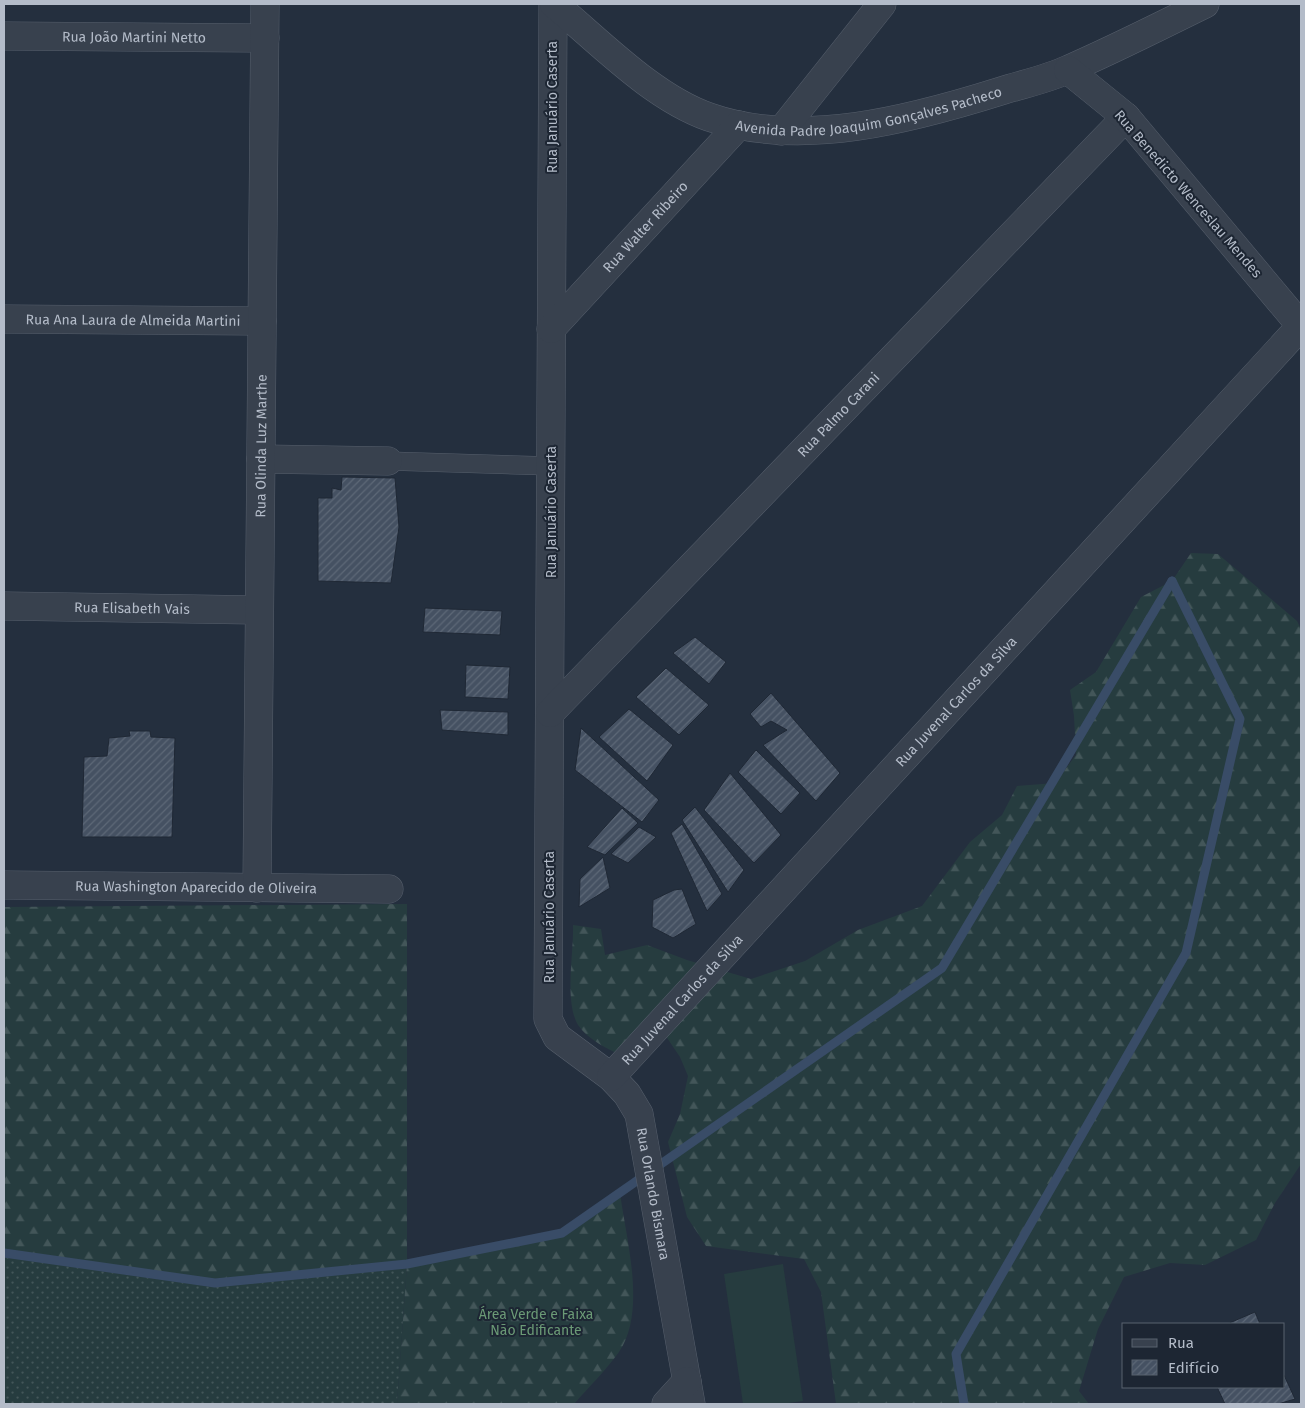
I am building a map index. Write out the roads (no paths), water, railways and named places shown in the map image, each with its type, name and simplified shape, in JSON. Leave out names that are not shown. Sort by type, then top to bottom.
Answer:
[{"type":"street","name":"Rua Olinda Luz Marthe","points":[[257,888],[266,4]]},
{"type":"street","name":"Avenida Padre Joaquim Gonçalves Pacheco","points":[[554,4],[664,96],[708,117],[739,125],[781,131],[829,131],[944,109],[1068,70],[1205,4]]},
{"type":"street","name":"Rua Januário Caserta","points":[[548,1019],[554,4]]},
{"type":"street","points":[[781,131],[882,4]]},
{"type":"street","name":"Rua João Martini Netto","points":[[4,36],[265,38]]},
{"type":"street","name":"Rua Benedicto Wenceslau Mendes","points":[[1068,70],[1126,117],[1301,326]]},
{"type":"street","name":"Rua Palmo Carani","points":[[550,713],[1126,117]]},
{"type":"street","name":"Rua Walter Ribeiro","points":[[551,328],[739,125]]},
{"type":"street","name":"Rua Ana Laura de Almeida Martini","points":[[4,319],[262,321]]},
{"type":"street","name":"Rua Juvenal Carlos da Silva","points":[[610,1077],[1301,326]]},
{"type":"street","points":[[261,459],[388,461]]},
{"type":"street","name":"Rua Elisabeth Vais","points":[[4,606],[259,610]]},
{"type":"street","name":"Rua Washington Aparecido de Oliveira","points":[[4,885],[389,889]]},
{"type":"street","name":"Rua Orlando Bismara","points":[[548,1019],[557,1037],[610,1077],[627,1094],[639,1114],[689,1393]]},
{"type":"street","points":[[666,1404],[689,1393]]},
{"type":"lane","points":[[388,461],[551,466]]},
{"type":"waterway","points":[[4,1253],[215,1283],[407,1264],[562,1233],[942,968],[1172,581]]},
{"type":"waterway","points":[[964,1404],[956,1354],[1186,953],[1240,719],[1172,581]]},
{"type":"park label","name":"Área Verde e Faixa Não Edificante","points":[[536,1322]]}]
